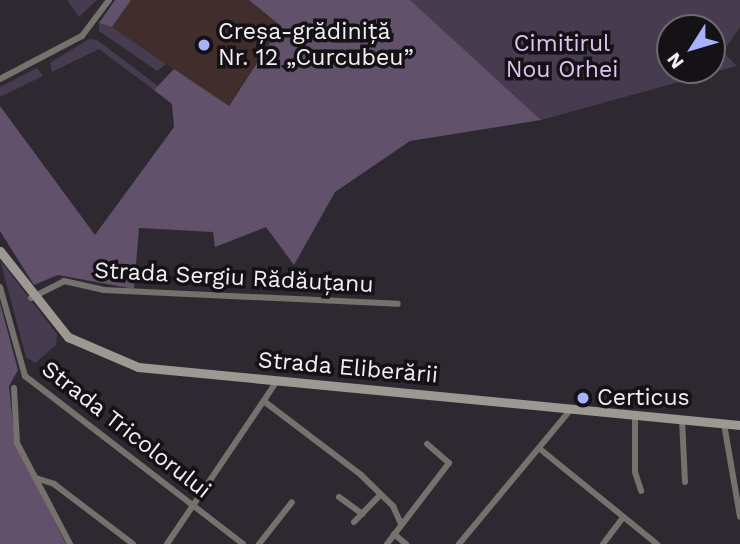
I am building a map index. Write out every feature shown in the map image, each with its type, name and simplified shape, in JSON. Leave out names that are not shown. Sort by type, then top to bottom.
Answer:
[{"type":"street","points":[[0,79],[82,36],[109,0]]},
{"type":"street","name":"Strada Eliberării","points":[[0,251],[31,298],[68,337],[114,360],[277,381],[740,425]]},
{"type":"street","name":"Strada Sergiu Rădăuțanu","points":[[31,298],[64,281],[104,290],[398,304]]},
{"type":"street","name":"Strada Tricolorului","points":[[0,287],[26,376],[243,544]]},
{"type":"street","points":[[167,544],[277,381]]},
{"type":"street","points":[[14,388],[18,443],[70,544]]},
{"type":"street","points":[[265,402],[380,495],[401,524]]},
{"type":"street","points":[[459,544],[540,449],[570,409]]},
{"type":"street","points":[[635,414],[635,472],[641,491]]},
{"type":"street","points":[[682,419],[685,482]]},
{"type":"street","points":[[724,424],[740,517]]},
{"type":"street","points":[[387,544],[449,463],[427,444]]},
{"type":"street","points":[[540,449],[622,519],[657,544]]},
{"type":"street","points":[[36,478],[54,484],[132,544]]},
{"type":"street","points":[[354,522],[380,495]]},
{"type":"street","points":[[339,497],[362,514]]},
{"type":"street","points":[[259,544],[292,502]]},
{"type":"street","points":[[603,544],[622,519]]},
{"type":"street","points":[[394,534],[406,544]]},
{"type":"shaded area","points":[[115,0],[131,0],[112,27],[99,23]]},
{"type":"shaded area","name":"Creșa-grădiniță Nr. 12 „Curcubeu”","points":[[131,0],[249,0],[281,25],[228,106],[112,27]]},
{"type":"shaded area","points":[[249,0],[410,0],[541,120],[410,141],[335,192],[294,265],[266,227],[215,247],[213,232],[139,228],[134,289],[58,275],[34,285],[0,231],[0,106],[95,235],[174,127],[172,104],[154,90],[174,69],[229,106],[281,26]]},
{"type":"shaded area","points":[[0,303],[18,370],[9,386],[15,443],[66,544],[0,544]]},
{"type":"green space","points":[[67,0],[97,0],[79,17]]},
{"type":"green space","name":"Cimitirul Nou Orhei","points":[[410,0],[740,0],[740,27],[726,48],[726,14],[656,14],[656,84],[672,84],[541,120]]},
{"type":"green space","points":[[99,23],[112,27],[166,64],[157,71],[99,31]]},
{"type":"green space","points":[[89,39],[97,40],[158,86],[154,90],[99,49],[52,72],[50,63]]},
{"type":"green space","name":"Cimitirul Nou Orhei","points":[[726,55],[737,66],[726,69]]},
{"type":"green space","points":[[37,68],[43,76],[0,97],[0,87]]},
{"type":"green space","points":[[0,260],[57,334],[56,345],[35,363],[26,357]]},
{"type":"place","name":"Creșa-grădiniță Nr. 12 „Curcubeu”","points":[[204,45]]},
{"type":"place","name":"Certicus","points":[[583,398]]}]
